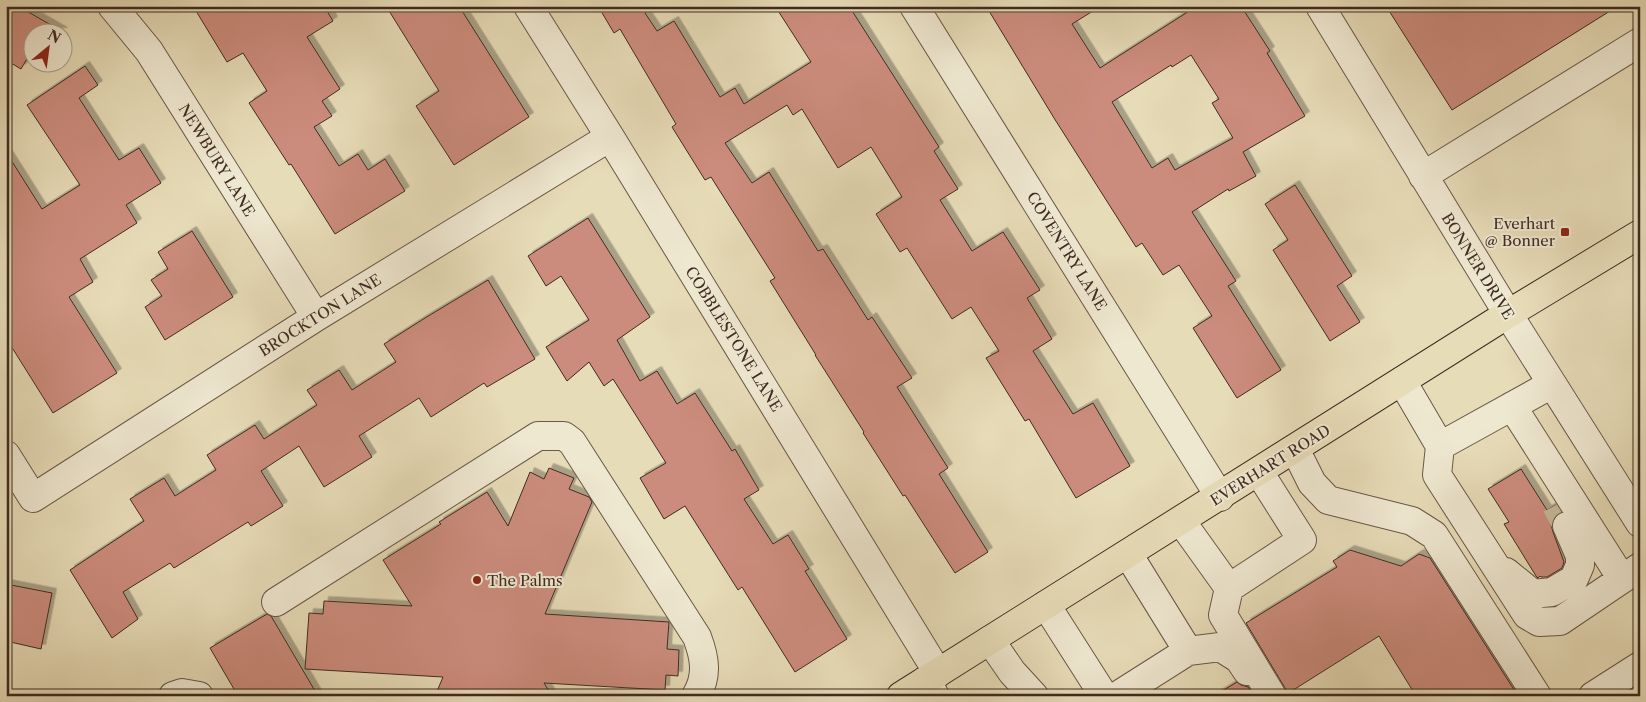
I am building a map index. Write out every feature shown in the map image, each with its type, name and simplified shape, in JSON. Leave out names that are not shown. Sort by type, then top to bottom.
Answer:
[{"type":"main road","name":"EVERHART ROAD","points":[[901,696],[933,683],[990,640],[1508,314],[1640,234]]},
{"type":"street","name":"NEWBURY LANE","points":[[112,6],[149,51],[316,317]]},
{"type":"street","name":"COBBLESTONE LANE","points":[[528,6],[610,136],[933,683]]},
{"type":"street","name":"COVENTRY LANE","points":[[914,6],[1220,497]]},
{"type":"street","name":"BONNER DRIVE","points":[[1320,6],[1508,314],[1640,523]]},
{"type":"street","points":[[1423,176],[1637,50]]},
{"type":"street","name":"BROCKTON LANE","points":[[6,455],[33,498],[316,317],[610,136]]},
{"type":"street","points":[[1402,381],[1440,446],[1437,475],[1527,615],[1539,622],[1560,621],[1631,573],[1534,440],[1512,406]]},
{"type":"street","points":[[1440,446],[1552,384]]},
{"type":"street","points":[[276,602],[538,436],[564,436],[572,442],[697,638],[704,655],[704,674],[702,686],[696,696]]},
{"type":"street","points":[[1491,560],[1533,594],[1552,592],[1574,579],[1580,565],[1580,556],[1561,516],[1541,481],[1534,440]]},
{"type":"street","points":[[1295,449],[1312,483],[1328,500],[1412,522],[1434,535],[1537,696]]},
{"type":"street","points":[[1228,588],[1302,540],[1259,472]]},
{"type":"street","points":[[1181,521],[1228,588],[1223,615],[1272,696]]},
{"type":"street","points":[[1128,554],[1188,651]]},
{"type":"street","points":[[1046,605],[1104,696]]},
{"type":"street","points":[[990,640],[1012,672],[1034,696]]},
{"type":"street","points":[[1117,696],[1188,651],[1220,647],[1240,660],[1262,696]]},
{"type":"street","points":[[1593,696],[1640,666]]},
{"type":"street","points":[[173,696],[182,693],[199,696]]},
{"type":"building","points":[[6,6],[18,6],[46,22],[22,22],[21,69],[6,60]]},
{"type":"building","points":[[193,6],[324,6],[333,21],[307,37],[340,89],[322,101],[332,116],[314,127],[339,166],[358,154],[368,170],[385,159],[405,191],[335,234],[291,164],[289,165],[249,103],[267,91],[243,53],[227,62]]},
{"type":"building","points":[[386,6],[459,6],[529,117],[454,165],[416,106],[439,91]]},
{"type":"building","points":[[598,6],[656,6],[645,13],[657,31],[674,21],[720,97],[735,88],[744,104],[811,62],[775,6],[849,6],[939,147],[934,151],[958,189],[940,200],[972,251],[1003,232],[1040,290],[1027,298],[1052,339],[1033,351],[1073,414],[1093,403],[1130,466],[1076,498],[1029,419],[1025,421],[986,358],[999,351],[971,307],[952,319],[907,248],[900,252],[876,214],[902,197],[871,147],[838,168],[802,109],[793,115],[787,105],[725,143],[752,183],[769,172],[818,251],[823,249],[868,320],[872,317],[912,378],[897,387],[948,468],[939,474],[988,552],[955,573],[863,433],[770,281],[775,278],[711,177],[705,180],[672,127],[676,124],[620,29],[614,33]]},
{"type":"building","points":[[986,6],[1101,6],[1072,24],[1100,68],[1197,6],[1241,6],[1270,51],[1267,53],[1305,116],[1243,152],[1256,176],[1229,191],[1228,189],[1192,212],[1236,281],[1228,286],[1281,370],[1237,398],[1193,328],[1212,316],[1179,265],[1163,275],[1142,243],[1136,247]],"holes":[[[1191,55],[1219,99],[1212,103],[1233,138],[1175,170],[1168,158],[1152,168],[1112,102],[1171,65],[1172,67]]]},
{"type":"building","points":[[1386,6],[1618,6],[1452,110]]},
{"type":"building","points":[[85,66],[98,85],[79,98],[119,160],[139,148],[161,183],[126,205],[137,223],[80,259],[93,282],[69,297],[117,373],[53,413],[6,338],[6,152],[42,209],[80,185],[27,105]]},
{"type":"building","points":[[1295,185],[1352,276],[1337,286],[1360,322],[1330,341],[1273,250],[1288,240],[1265,204]]},
{"type":"building","points":[[588,218],[650,317],[617,340],[640,381],[657,371],[677,404],[695,393],[732,451],[735,449],[759,490],[744,499],[773,544],[788,535],[809,569],[805,571],[847,639],[795,672],[742,587],[738,590],[685,506],[664,519],[640,478],[666,463],[613,379],[604,386],[589,362],[567,381],[546,347],[589,320],[561,276],[546,286],[528,256]]},
{"type":"building","points":[[192,231],[233,297],[165,340],[145,307],[162,296],[151,280],[168,269],[158,252]]},
{"type":"building","points":[[488,280],[535,359],[487,387],[484,383],[431,417],[419,398],[359,436],[372,457],[324,487],[299,446],[261,471],[283,506],[251,526],[248,522],[174,568],[170,563],[123,592],[138,619],[112,638],[70,570],[144,521],[130,499],[164,478],[175,496],[216,470],[207,455],[255,425],[264,439],[317,405],[307,390],[339,370],[352,390],[396,362],[384,344]]},
{"type":"building","name":"The Palms","points":[[549,468],[574,478],[569,489],[589,497],[592,502],[545,614],[669,622],[667,649],[679,650],[678,676],[666,675],[665,690],[544,683],[552,696],[435,696],[443,677],[305,669],[309,613],[323,614],[324,601],[412,606],[383,560],[441,524],[439,522],[487,492],[508,526],[530,472],[544,479]]},
{"type":"building","points":[[1521,469],[1547,510],[1556,505],[1561,512],[1554,517],[1551,525],[1564,562],[1562,568],[1547,577],[1540,576],[1538,578],[1536,576],[1504,524],[1509,522],[1488,489]]},
{"type":"building","points":[[1350,550],[1401,566],[1419,554],[1430,558],[1518,696],[1416,696],[1379,636],[1287,694],[1246,623],[1337,567],[1333,561]]},
{"type":"building","points":[[6,584],[52,593],[41,649],[6,641]]},
{"type":"building","points":[[267,614],[271,616],[318,696],[238,696],[210,648]]},
{"type":"building","points":[[1237,682],[1248,687],[1254,696],[1214,696]]},
{"type":"tunnel","points":[[1556,505],[1567,526]]},
{"type":"place","name":"Everhart @ Bonner","points":[[1565,232]]},
{"type":"place","name":"The Palms","points":[[477,580]]}]
